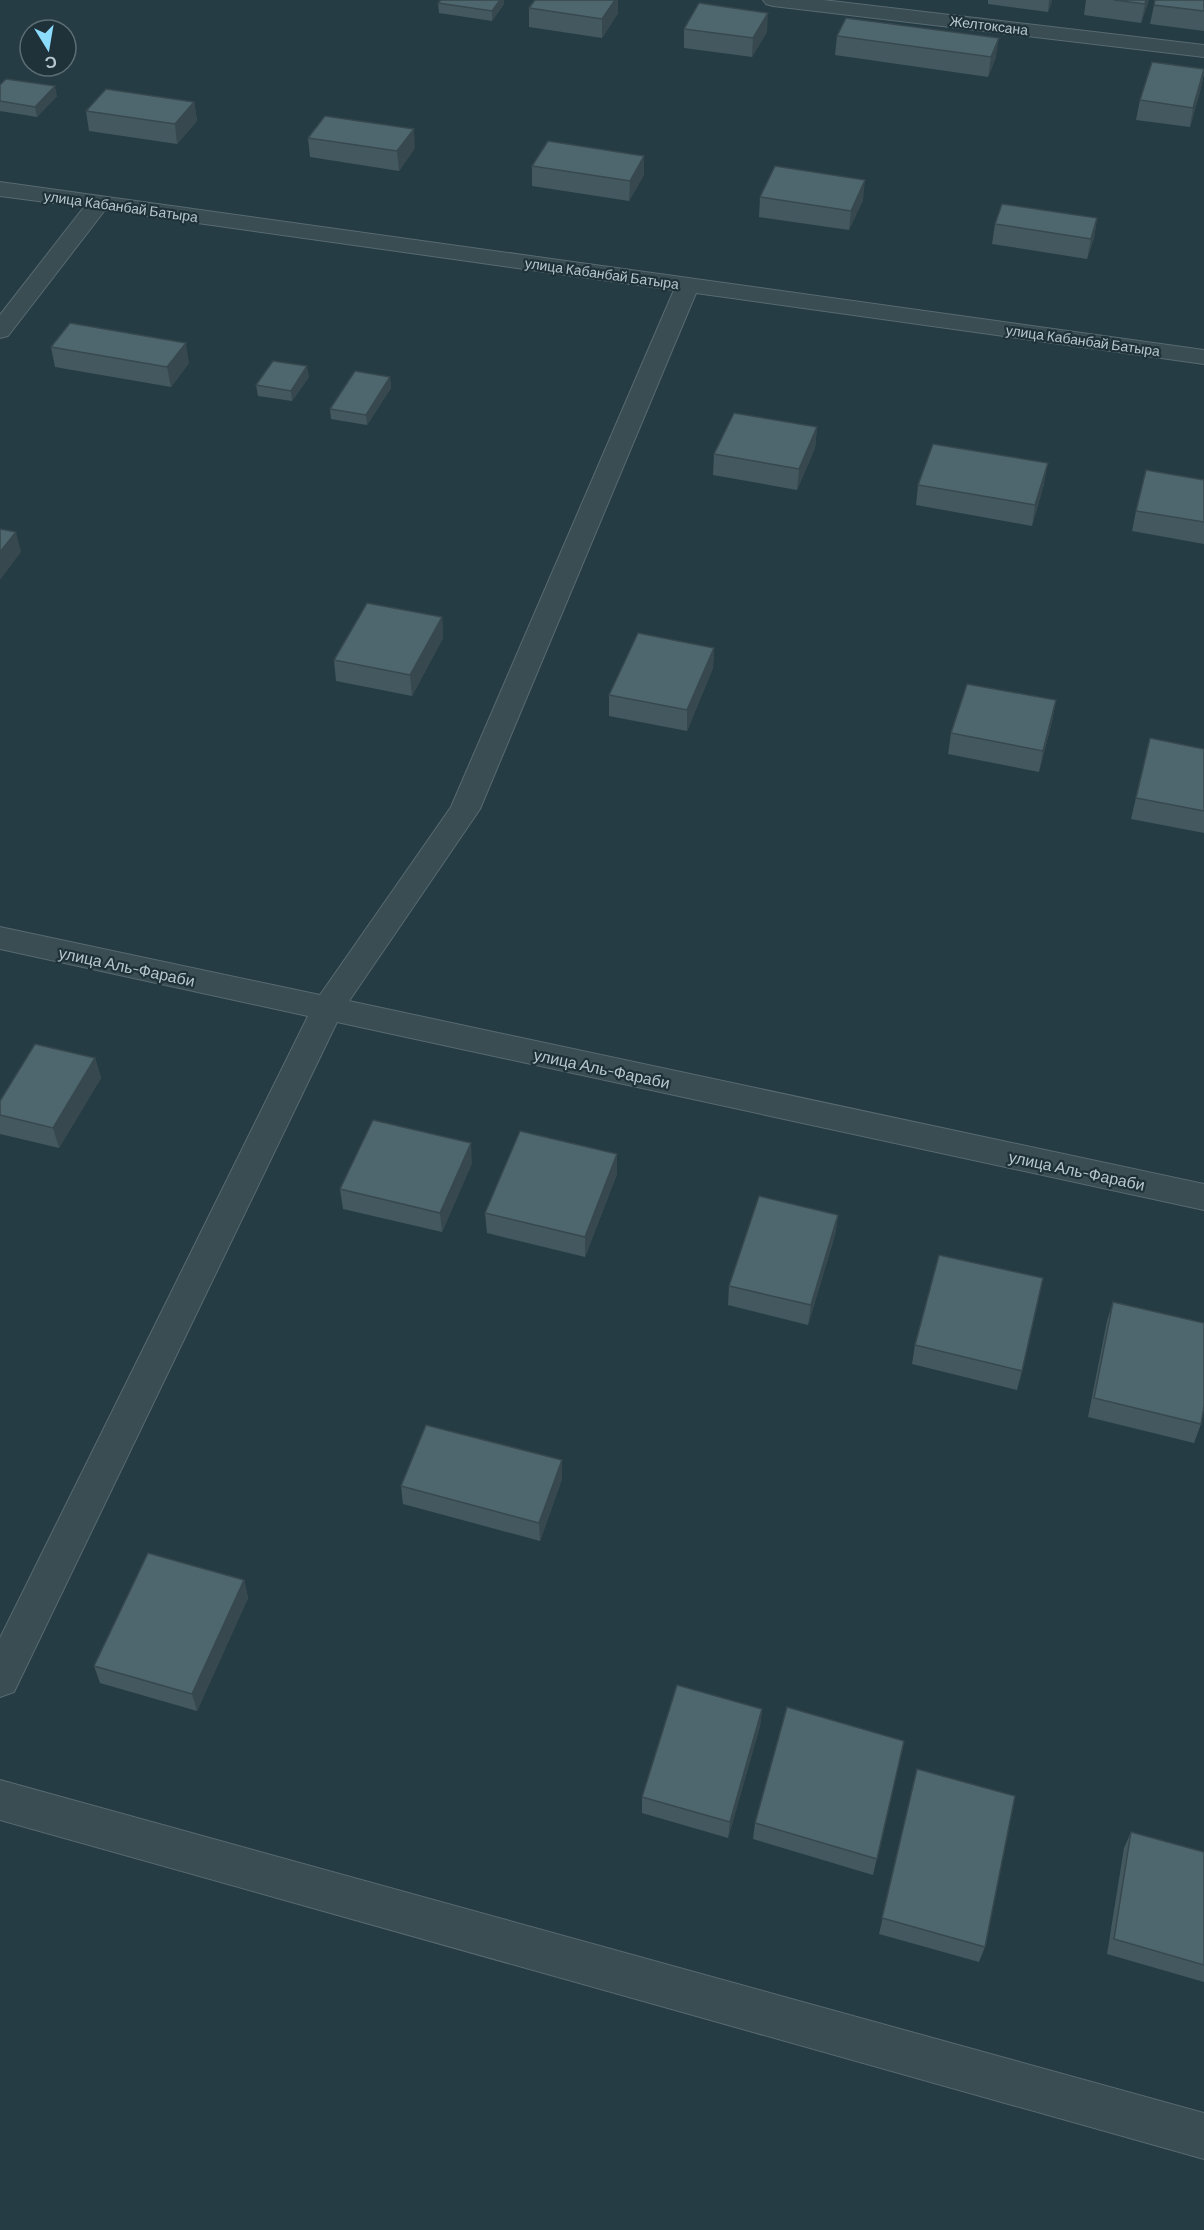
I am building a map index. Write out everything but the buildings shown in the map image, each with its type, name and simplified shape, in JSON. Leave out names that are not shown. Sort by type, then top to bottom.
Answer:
[{"type":"street","name":"Желтоксана","points":[[773,0],[1204,51]]},
{"type":"street","name":"улица Кабанбай Батыра","points":[[0,189],[1204,357]]},
{"type":"street","points":[[0,331],[99,203]]},
{"type":"street","points":[[0,1679],[327,1009],[465,809],[688,285]]},
{"type":"street","name":"улица Аль-Фараби","points":[[0,938],[1204,1197]]},
{"type":"street","points":[[0,1800],[1204,2136]]}]
